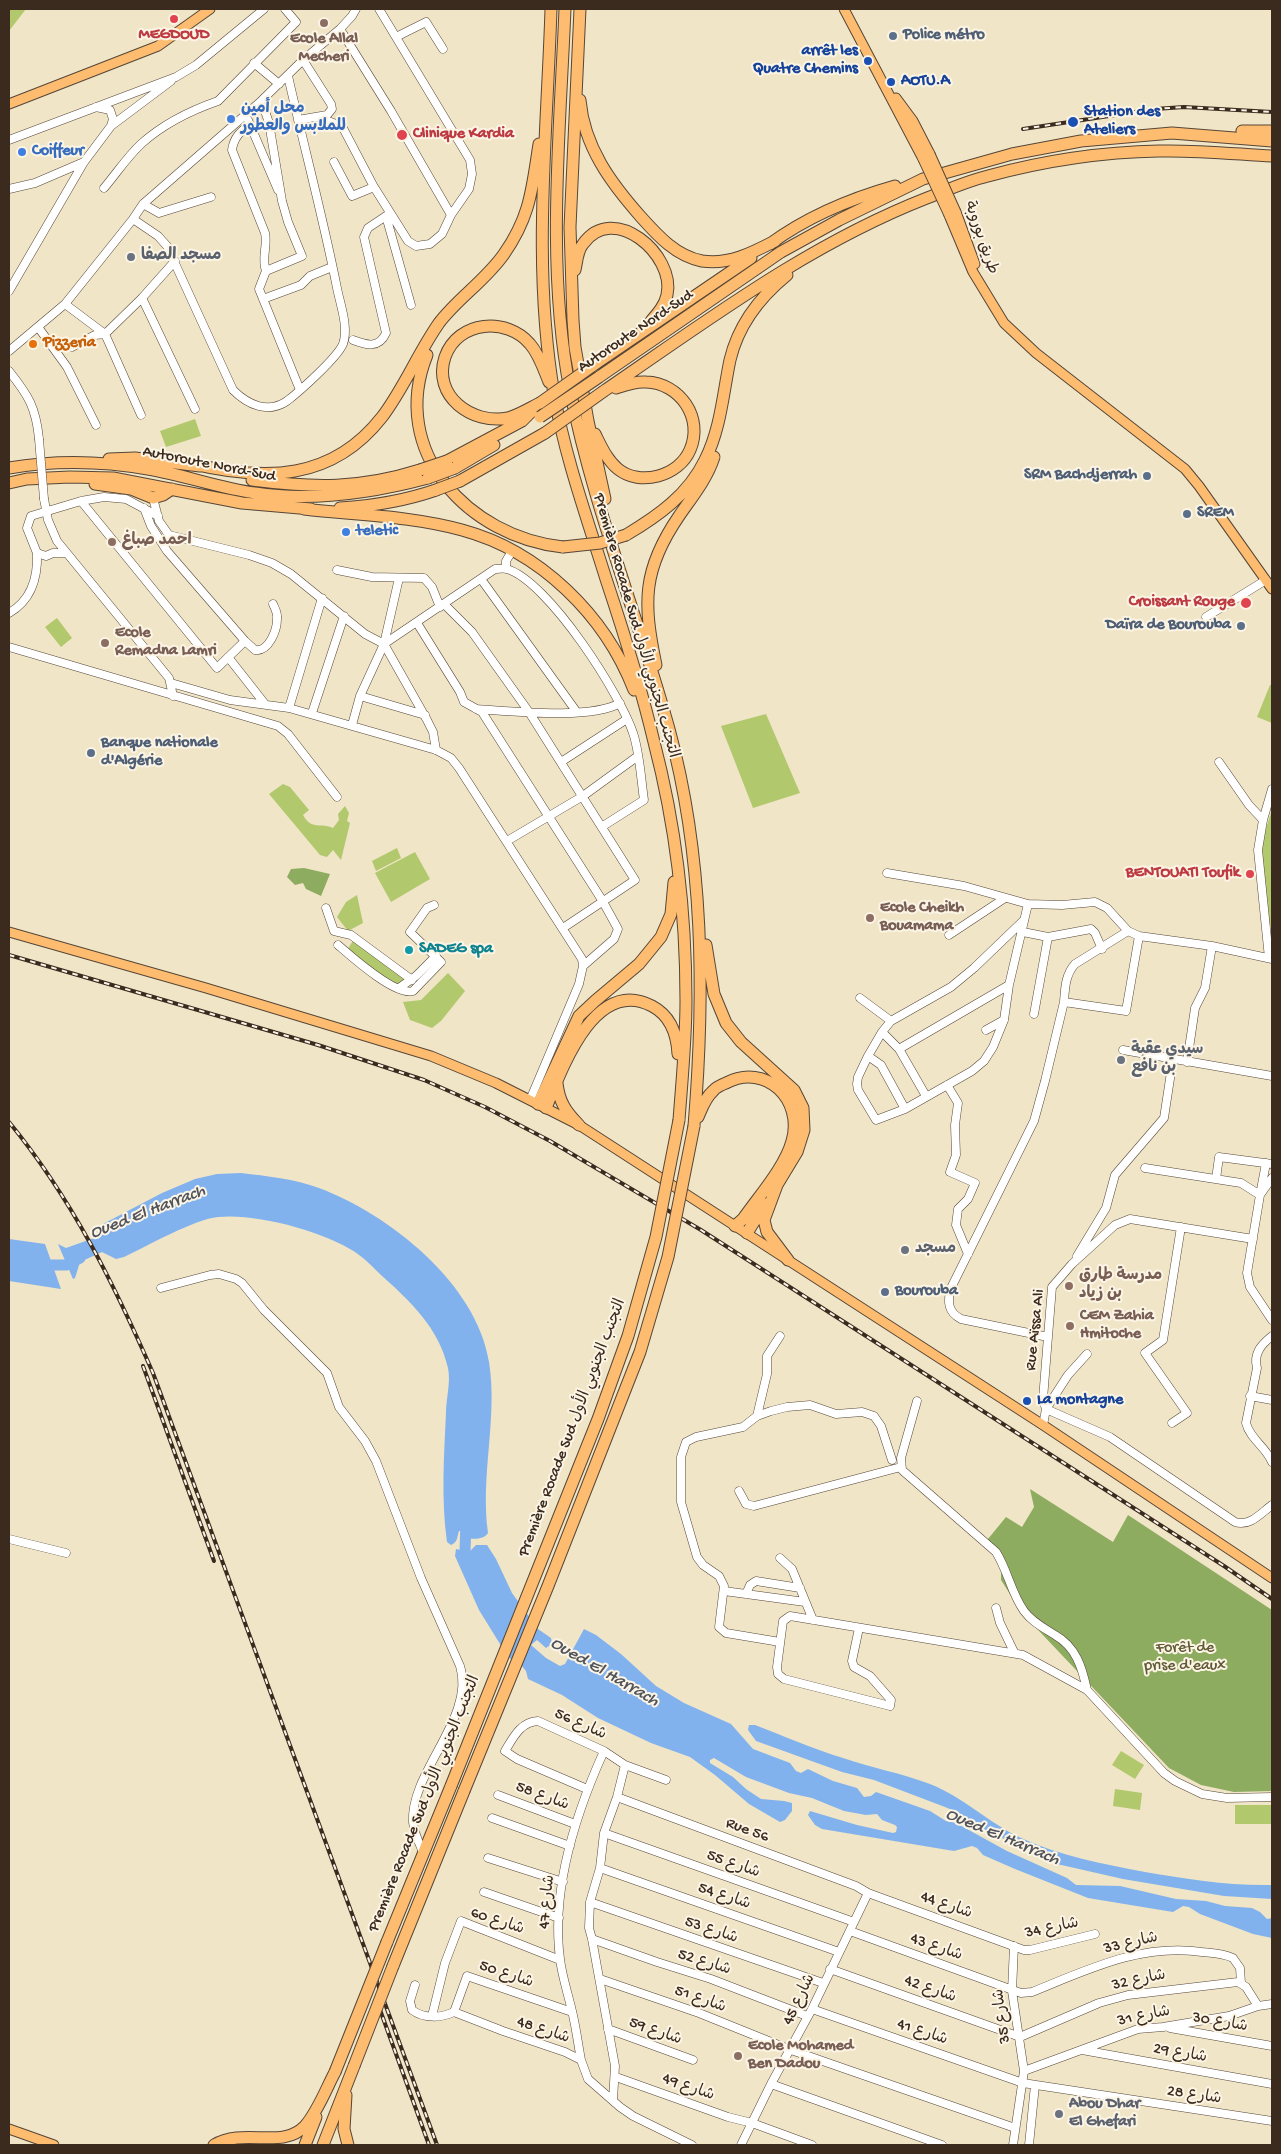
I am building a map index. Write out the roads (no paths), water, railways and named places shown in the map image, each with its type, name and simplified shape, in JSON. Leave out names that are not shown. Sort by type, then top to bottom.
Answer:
[{"type":"highway","name":"Première Rocade Sud التجنب الجنوبي الأول","points":[[304,2145],[451,1786],[598,1418],[628,1336],[640,1300],[658,1227],[679,1120],[686,1002],[685,955],[676,858],[655,744],[621,624],[570,462],[554,394],[545,327],[541,262],[551,9]]},
{"type":"highway","name":"Première Rocade Sud التجنب الجنوبي الأول","points":[[322,2145],[548,1586],[640,1352],[668,1257],[694,1126],[700,1058],[700,966],[694,865],[685,804],[670,730],[583,449],[570,387],[563,338],[558,236],[559,132],[565,9]]},
{"type":"highway","points":[[580,9],[570,210],[575,347],[588,422],[622,579]]},
{"type":"highway","points":[[580,9],[581,109],[593,149],[616,189],[658,235],[681,253],[691,258],[714,262],[730,261],[775,241]]},
{"type":"highway","points":[[74,461],[135,458],[193,464],[228,472],[288,474],[327,462],[355,445],[382,418],[440,323],[504,255],[524,220],[533,191],[548,88]]},
{"type":"highway","points":[[1172,133],[1272,131]]},
{"type":"highway","name":"Autoroute Nord-Sud","points":[[9,468],[32,464],[74,461],[149,469],[206,484],[256,493],[336,496],[368,492],[451,464],[540,417],[782,252],[839,220],[923,179],[1012,154],[1051,146],[1172,133],[1272,141]]},
{"type":"highway","name":"Autoroute Nord-Sud","points":[[9,483],[70,477],[113,478],[242,503],[304,509],[368,506],[407,500],[460,481],[545,433],[750,292],[864,225],[913,203],[987,176],[1054,162],[1127,152],[1202,152],[1272,156]]},
{"type":"highway","points":[[554,394],[531,344],[516,331],[499,325],[482,326],[464,333],[454,342],[446,355],[442,369],[445,385],[451,398],[462,409],[474,416],[490,419],[510,418],[540,403],[595,364],[616,349],[775,241],[828,208],[849,200],[923,179]]},
{"type":"highway","points":[[572,289],[578,255],[582,244],[592,235],[604,230],[619,228],[634,234],[658,257],[668,281],[667,296],[664,304],[650,322],[616,349]]},
{"type":"highway","points":[[670,730],[650,637],[647,601],[649,578],[665,538],[700,486],[712,462],[716,449],[731,358],[748,316],[782,279],[822,248]]},
{"type":"highway","points":[[440,323],[421,369],[417,389],[418,415],[426,454],[442,481],[465,505],[492,525],[520,538],[543,545],[563,547],[600,543],[626,535],[664,511],[692,481],[709,451],[723,405]]},
{"type":"highway","points":[[588,422],[608,459],[619,470],[632,476],[648,478],[663,475],[677,466],[687,456],[694,435],[692,416],[685,402],[671,389],[645,382],[604,391]]},
{"type":"highway","points":[[451,464],[522,421],[540,403]]},
{"type":"highway","points":[[193,464],[250,480],[328,487],[424,474]]},
{"type":"highway","points":[[9,491],[39,485],[98,484],[131,489],[153,498],[172,489]]},
{"type":"highway","points":[[304,509],[430,523],[462,530],[494,541],[512,550],[549,574],[576,599],[596,622],[611,644],[632,685],[655,744]]},
{"type":"highway","points":[[538,1104],[579,1016],[594,1001],[639,964],[661,937],[671,914],[676,858]]},
{"type":"highway","points":[[694,865],[714,994],[726,1023],[741,1042],[794,1090],[803,1108],[804,1130],[797,1152],[747,1233]]},
{"type":"highway","points":[[538,1104],[557,1081],[588,1023],[606,1007],[624,999],[643,1001],[661,1011],[672,1024],[678,1042],[679,1120]]},
{"type":"highway","points":[[694,1126],[705,1101],[714,1090],[732,1080],[745,1076],[761,1077],[776,1086],[786,1098],[793,1112],[795,1126],[792,1142],[783,1162],[744,1219],[735,1226]]},
{"type":"highway","points":[[557,1081],[559,1097],[566,1113],[579,1125]]},
{"type":"highway","points":[[777,1185],[765,1213],[765,1226],[767,1232],[788,1260]]},
{"type":"highway","points":[[214,2145],[232,2137],[284,2138],[298,2132],[309,2120],[335,2072]]},
{"type":"highway","points":[[346,2086],[344,2129],[348,2145]]},
{"type":"highway","points":[[237,2145],[244,2143],[258,2145]]},
{"type":"main road","points":[[9,104],[158,46],[210,9]]},
{"type":"main road","name":"طريق بوروبة","points":[[844,9],[890,93],[905,110],[976,264],[981,286],[1004,323],[1036,353],[1185,469],[1272,589]]},
{"type":"main road","points":[[9,932],[392,1044],[460,1068],[538,1104],[579,1125],[747,1233],[1043,1425],[1272,1578]]},
{"type":"main road","points":[[9,2129],[54,2145]]},
{"type":"main road","points":[[9,2134],[39,2145]]},
{"type":"street","points":[[9,291],[84,162],[111,126],[176,77],[196,65],[264,9]]},
{"type":"street","points":[[104,188],[139,145],[201,107],[218,101],[296,22],[285,9]]},
{"type":"street","points":[[9,351],[65,304],[143,204],[259,103],[340,29],[356,9]]},
{"type":"street","points":[[318,117],[328,122],[335,122],[343,128],[388,215],[408,241],[416,246],[430,244],[442,234],[451,215],[469,189],[472,174],[470,160],[379,9]]},
{"type":"street","points":[[396,37],[426,22],[443,49]]},
{"type":"street","points":[[340,29],[391,111],[451,215]]},
{"type":"street","points":[[298,120],[327,115],[332,109],[331,104],[304,60]]},
{"type":"street","points":[[254,63],[279,84]]},
{"type":"street","points":[[133,219],[158,236],[167,246],[222,370],[233,390],[243,400],[256,406],[270,408],[282,404],[300,390],[335,356],[343,344],[344,326],[288,76]]},
{"type":"street","points":[[9,140],[176,77]]},
{"type":"street","points":[[259,103],[269,123],[282,201],[288,222],[302,256],[266,271]]},
{"type":"street","points":[[96,107],[110,110],[113,119],[111,126]]},
{"type":"street","points":[[246,114],[282,201]]},
{"type":"street","points":[[250,124],[238,134],[233,142],[232,150],[265,233],[267,246],[263,263],[266,271],[259,289],[300,390]]},
{"type":"street","points":[[9,190],[35,183],[84,162]]},
{"type":"street","points":[[334,162],[352,196],[374,187]]},
{"type":"street","points":[[143,204],[159,213],[211,197]]},
{"type":"street","points":[[388,215],[411,305]]},
{"type":"street","points":[[353,340],[366,345],[374,345],[382,340],[386,333],[364,237],[368,228],[388,215]]},
{"type":"street","points":[[72,347],[95,335],[105,334],[142,298],[174,261]]},
{"type":"street","points":[[263,299],[301,284],[310,276],[332,267]]},
{"type":"street","points":[[142,298],[196,409]]},
{"type":"street","points":[[65,304],[105,334],[141,415]]},
{"type":"street","points":[[38,327],[67,366],[96,426]]},
{"type":"street","points":[[9,371],[32,404],[37,418],[44,499],[48,520],[57,541],[164,672],[171,683],[173,696]]},
{"type":"street","points":[[36,513],[66,507],[81,501],[116,497],[144,508],[158,516]]},
{"type":"street","points":[[153,498],[162,527],[169,535],[249,555],[272,563],[291,574],[365,634],[384,644],[425,715],[433,732],[436,750]]},
{"type":"street","points":[[9,613],[20,605],[32,591],[41,554],[28,528],[30,518],[36,513],[44,499]]},
{"type":"street","points":[[81,501],[217,668],[245,641]]},
{"type":"street","points":[[48,520],[66,507]]},
{"type":"street","points":[[144,508],[151,526],[167,551],[255,650],[259,651],[271,640],[277,619],[273,604]]},
{"type":"street","points":[[53,553],[57,541]]},
{"type":"street","points":[[506,569],[506,561],[512,550]]},
{"type":"street","points":[[41,554],[66,553]]},
{"type":"street","points":[[384,644],[495,569],[506,569],[522,577],[548,601],[596,663],[620,703],[634,737],[644,800],[603,826]]},
{"type":"street","points":[[337,570],[372,577],[424,578],[432,587],[442,605],[472,632],[529,712],[603,826],[635,880],[602,900],[563,928]]},
{"type":"street","points":[[352,725],[360,696],[384,644],[399,578]]},
{"type":"street","points":[[481,579],[576,711]]},
{"type":"street","points":[[1206,617],[1266,580]]},
{"type":"street","points":[[289,708],[322,598]]},
{"type":"street","points":[[312,714],[344,616]]},
{"type":"street","points":[[417,623],[460,692],[464,702],[482,712],[602,900],[618,929],[614,939],[583,966],[538,1104]]},
{"type":"street","points":[[9,648],[284,729],[337,797]]},
{"type":"street","points":[[228,657],[265,704]]},
{"type":"street","points":[[171,683],[222,698],[289,708],[312,714],[436,750],[451,758],[460,768],[563,928],[579,954],[583,966]]},
{"type":"street","points":[[250,702],[251,686]]},
{"type":"street","points":[[360,696],[425,715]]},
{"type":"street","points":[[474,708],[529,712],[600,711],[620,703]]},
{"type":"street","points":[[561,762],[627,719]]},
{"type":"street","points":[[507,840],[583,796],[638,756]]},
{"type":"street","points":[[1219,762],[1249,805],[1263,820]]},
{"type":"street","points":[[887,872],[964,886],[1028,904],[1062,905],[1095,902],[1112,911],[1128,931],[1139,936],[1212,946],[1270,959],[1258,850],[1263,820],[1272,790]]},
{"type":"street","points":[[949,935],[1005,898]]},
{"type":"street","points":[[1024,920],[974,968],[933,998],[891,1021],[882,1032],[868,1056],[858,1077],[857,1084],[858,1090],[876,1120],[905,1109],[972,1071],[984,1061],[993,1047],[1004,1020],[1009,984],[1023,932],[1028,904]]},
{"type":"street","points":[[338,945],[388,985],[399,988],[407,993],[413,992],[441,962],[410,932],[427,908],[434,905]]},
{"type":"street","points":[[326,908],[334,930],[351,935],[412,980]]},
{"type":"street","points":[[1023,932],[1048,937],[1091,930],[1095,933],[1102,949]]},
{"type":"street","points":[[1048,1337],[961,1319],[951,1312],[948,1298],[951,1288],[1034,1121],[1064,1002],[1067,977],[1070,969],[1128,931]]},
{"type":"street","points":[[1064,1002],[1126,1011],[1139,936]]},
{"type":"street","points":[[1034,1014],[1048,937]]},
{"type":"street","points":[[1187,1062],[1195,1008],[1205,988],[1212,946]]},
{"type":"street","points":[[399,988],[412,980],[436,956]]},
{"type":"street","points":[[899,1049],[1009,984]]},
{"type":"street","points":[[926,992],[933,998]]},
{"type":"street","points":[[860,998],[891,1021]]},
{"type":"street","points":[[986,1030],[1004,1020]]},
{"type":"street","points":[[882,1032],[899,1049],[926,1096]]},
{"type":"street","points":[[1123,1050],[1272,1076]]},
{"type":"street","points":[[868,1056],[881,1065],[905,1109]]},
{"type":"street","points":[[1072,1264],[1106,1208],[1115,1175],[1164,1118],[1173,1059]]},
{"type":"street","points":[[947,1085],[958,1103],[954,1125],[956,1155],[950,1172],[975,1182],[968,1199],[958,1209],[956,1225],[968,1254]]},
{"type":"street","points":[[1216,1179],[1219,1157],[1269,1163],[1260,1195],[1247,1281],[1272,1320]]},
{"type":"street","points":[[1145,1168],[1241,1183],[1260,1195]]},
{"type":"street","points":[[1260,1195],[1272,1178]]},
{"type":"street","name":"Rue Aïssa Ali","points":[[1043,1425],[1046,1409],[1043,1399],[1052,1287],[1072,1264],[1120,1222],[1130,1219],[1253,1239]]},
{"type":"street","points":[[1172,1423],[1187,1412],[1145,1353],[1163,1340],[1180,1227]]},
{"type":"street","points":[[161,1288],[219,1274],[236,1279],[242,1283],[264,1310],[328,1373],[339,1407],[365,1441],[376,1461],[421,1578],[460,1666],[463,1678],[457,1709],[419,1791],[415,1806],[413,1822],[417,1840],[423,1852]]},
{"type":"street","points":[[757,1416],[766,1374],[767,1356],[780,1336]]},
{"type":"street","points":[[1272,1336],[1258,1350],[1255,1361],[1257,1368],[1246,1424],[1248,1431],[1263,1447],[1272,1462]]},
{"type":"street","points":[[1087,1354],[1068,1374],[1046,1409],[1110,1437],[1235,1522],[1240,1524],[1252,1521],[1272,1504]]},
{"type":"street","points":[[1250,1396],[1272,1400]]},
{"type":"street","points":[[917,1401],[900,1461],[901,1467],[906,1475],[996,1552],[1002,1562],[1014,1595],[1024,1611],[1037,1623],[1057,1636],[1073,1651],[1081,1665],[1087,1690]]},
{"type":"street","points":[[780,1642],[722,1632],[719,1625],[724,1591],[723,1582],[719,1576],[702,1565],[697,1557],[681,1497],[682,1451],[686,1442],[691,1439],[743,1427],[757,1416],[787,1407],[805,1405],[836,1414],[862,1412],[874,1416],[881,1426],[892,1460]]},
{"type":"street","points":[[739,1491],[746,1504],[754,1506],[901,1467]]},
{"type":"street","points":[[9,1539],[66,1553]]},
{"type":"street","points":[[780,1558],[792,1569],[813,1620]]},
{"type":"street","points":[[746,1594],[750,1585],[756,1581],[800,1588]]},
{"type":"street","points":[[724,1591],[805,1602]]},
{"type":"street","points":[[996,1608],[1000,1623],[1014,1652]]},
{"type":"street","points":[[859,1628],[852,1661],[854,1666],[870,1676],[891,1700],[890,1706],[781,1677],[777,1670],[784,1621],[790,1616],[1014,1652],[1062,1675],[1087,1690],[1164,1773],[1175,1781],[1202,1794],[1227,1798],[1272,1797]]},
{"type":"street","name":"شارع 56","points":[[587,1789],[517,1759],[505,1751],[516,1731],[531,1722],[538,1721],[604,1751],[625,1765],[666,1780]]},
{"type":"street","name":"شارع 47","points":[[580,2060],[572,2012],[560,1960],[559,1918],[570,1846],[587,1789],[604,1751]]},
{"type":"street","points":[[613,2100],[612,2090],[616,2077],[600,1979],[589,1928],[590,1902],[600,1868],[604,1833],[617,1797],[625,1765]]},
{"type":"street","name":"شارع 58","points":[[498,1795],[576,1824]]},
{"type":"street","name":"Rue 56","points":[[617,1797],[856,1886],[868,1893]]},
{"type":"street","points":[[492,1818],[570,1846]]},
{"type":"street","name":"شارع 55","points":[[604,1833],[854,1922]]},
{"type":"street","points":[[488,1858],[563,1882]]},
{"type":"street","name":"شارع 54","points":[[600,1868],[839,1952]]},
{"type":"street","points":[[484,1892],[559,1918]]},
{"type":"street","name":"شارع 45","points":[[741,2145],[868,1893]]},
{"type":"street","name":"شارع 44","points":[[868,1893],[1014,1946]]},
{"type":"street","name":"شارع 53","points":[[590,1902],[823,1983]]},
{"type":"street","name":"شارع 60","points":[[432,2016],[445,1963],[461,1921],[560,1960]]},
{"type":"street","name":"شارع 43","points":[[850,1931],[1012,1991]]},
{"type":"street","name":"شارع 34","points":[[1014,1946],[1030,1950],[1095,1934]]},
{"type":"street","name":"شارع 52","points":[[592,1939],[809,2012]]},
{"type":"street","name":"شارع 35","points":[[1013,2145],[1024,2071],[1012,1991],[1014,1946]]},
{"type":"street","name":"شارع 33","points":[[1012,1991],[1021,1993],[1032,1992],[1114,1959],[1173,1949],[1186,1949],[1232,1958],[1240,1968],[1241,1983]]},
{"type":"street","name":"شارع 42","points":[[830,1969],[1020,2037]]},
{"type":"street","name":"شارع 50","points":[[454,2012],[467,1976],[572,2012]]},
{"type":"street","name":"شارع 51","points":[[600,1979],[699,2013],[790,2050],[1015,2128]]},
{"type":"street","name":"شارع 32","points":[[1020,2037],[1099,2003],[1128,1995],[1231,1981],[1241,1983]]},
{"type":"street","points":[[1241,1983],[1246,1987],[1258,2006]]},
{"type":"street","points":[[415,1985],[410,2001],[412,2010],[417,2014],[446,2016],[454,2012]]},
{"type":"street","name":"شارع 31","points":[[1024,2071],[1138,2029],[1163,2027],[1230,2016],[1258,2006],[1272,2004]]},
{"type":"street","name":"شارع 48","points":[[454,2012],[565,2052],[580,2060],[588,2078],[633,2116],[692,2145]]},
{"type":"street","name":"شارع 41","points":[[809,2012],[1022,2083]]},
{"type":"street","name":"شارع 30","points":[[1163,2027],[1272,2046]]},
{"type":"street","name":"شارع 59","points":[[608,2029],[693,2060]]},
{"type":"street","name":"شارع 29","points":[[1082,2050],[1272,2084]]},
{"type":"street","name":"شارع 49","points":[[616,2077],[812,2145]]},
{"type":"street","name":"شارع 28","points":[[1022,2083],[1272,2122]]},
{"type":"street","points":[[771,2084],[942,2145]]},
{"type":"street","points":[[1028,2145],[1035,2085]]},
{"type":"water","points":[[241,1173],[280,1178],[310,1185],[346,1200],[373,1215],[426,1256],[448,1280],[467,1306],[481,1333],[489,1362],[491,1383],[491,1426],[486,1490],[488,1533],[484,1537],[466,1538],[466,1531],[459,1531],[455,1542],[451,1545],[447,1542],[444,1478],[449,1373],[438,1340],[413,1305],[355,1252],[325,1237],[289,1225],[251,1218],[218,1217],[184,1228],[124,1257],[116,1259],[102,1252],[80,1262],[73,1279],[58,1244],[66,1248],[94,1238],[103,1224],[162,1193],[195,1179],[217,1174]]},
{"type":"water","points":[[9,1239],[45,1244],[61,1289],[9,1281]]},
{"type":"water","points":[[476,1545],[487,1545],[496,1559],[512,1593],[538,1629],[551,1638],[552,1644],[546,1648],[537,1640],[531,1645],[546,1658],[560,1666],[565,1664],[584,1629],[596,1635],[621,1654],[656,1686],[684,1703],[731,1724],[753,1749],[790,1763],[796,1771],[801,1773],[808,1769],[833,1781],[857,1788],[864,1797],[871,1796],[876,1792],[930,1811],[1007,1851],[1067,1878],[1076,1885],[1120,1886],[1176,1899],[1206,1901],[1225,1906],[1252,1908],[1260,1912],[1267,1919],[1272,1918],[1272,1938],[1253,1934],[1200,1914],[1189,1907],[1183,1906],[1173,1912],[1088,1898],[983,1855],[977,1848],[972,1846],[954,1851],[822,1829],[815,1825],[808,1815],[810,1811],[893,1833],[896,1832],[897,1827],[882,1820],[877,1814],[866,1815],[844,1811],[812,1798],[789,1793],[746,1777],[714,1758],[710,1760],[710,1763],[733,1777],[761,1799],[792,1803],[792,1811],[785,1820],[780,1822],[749,1804],[690,1757],[651,1743],[598,1718],[562,1695],[528,1679],[526,1671],[521,1665],[508,1657],[479,1610],[455,1556],[456,1549],[469,1552]]},
{"type":"water","points":[[749,1725],[755,1725],[810,1747],[865,1765],[930,1784],[954,1796],[1009,1832],[1066,1855],[1177,1877],[1224,1883],[1272,1885],[1272,1899],[1224,1896],[1123,1879],[1057,1864],[983,1829],[957,1812],[945,1807],[874,1780],[842,1772],[756,1741],[748,1730]]},
{"type":"waterway","name":"Oued El Harrach","points":[[9,1258],[45,1265],[66,1265],[80,1258]]},
{"type":"waterway","name":"Oued El Harrach","points":[[466,1520],[465,1552],[468,1566]]},
{"type":"railway","points":[[1023,129],[1155,109],[1184,107],[1272,112]]},
{"type":"railway","points":[[9,955],[318,1045],[424,1080],[485,1107],[550,1141],[701,1230],[1224,1566],[1272,1599]]},
{"type":"railway","points":[[9,1122],[32,1151],[90,1242],[153,1373],[437,2145]]},
{"type":"railway","points":[[143,1366],[214,1561]]},
{"type":"railway","points":[[379,2007],[429,2145]]},
{"type":"place","name":"MEGDOUD","points":[[174,19]]},
{"type":"place","name":"Ecole Allal Mecheri","points":[[324,23]]},
{"type":"place","name":"Police métro","points":[[893,36]]},
{"type":"place","name":"arrêt les Quatre Chemins","points":[[868,61]]},
{"type":"place","name":"AOTU.A","points":[[891,82]]},
{"type":"place","name":"محل أمين للملابس والعطور","points":[[231,119]]},
{"type":"place","name":"Station des Ateliers","points":[[1073,122]]},
{"type":"place","name":"Clinique Kardia","points":[[402,135]]},
{"type":"place","name":"Coiffeur","points":[[22,152]]},
{"type":"place","name":"مسجد الصفا","points":[[131,257]]},
{"type":"place","name":"Pizzeria","points":[[33,344]]},
{"type":"place","name":"SRM Bachdjerrah","points":[[1147,476]]},
{"type":"place","name":"SREM","points":[[1187,514]]},
{"type":"place","name":"teletic","points":[[346,532]]},
{"type":"place","name":"احمد صباغ","points":[[112,542]]},
{"type":"place","name":"Croissant Rouge","points":[[1246,603]]},
{"type":"place","name":"Daïra de Bourouba","points":[[1241,626]]},
{"type":"place","name":"Ecole Remadna Lamri","points":[[105,643]]},
{"type":"place","name":"Banque nationale d'Algérie","points":[[91,753]]},
{"type":"place","name":"BENTOUATI Toufik","points":[[1250,874]]},
{"type":"place","name":"Ecole Cheikh Bouamama","points":[[870,918]]},
{"type":"place","name":"SADEG spa","points":[[409,950]]},
{"type":"place","name":"سيدي عقبة بن نافع","points":[[1121,1060]]},
{"type":"place","name":"مسجد","points":[[905,1250]]},
{"type":"place","name":"مدرسة طارق بن زياد","points":[[1069,1286]]},
{"type":"place","name":"Bourouba","points":[[885,1292]]},
{"type":"place","name":"CEM Zahia Hmitoche","points":[[1070,1326]]},
{"type":"place","name":"La montagne","points":[[1027,1401]]},
{"type":"place","name":"Ecole Mohamed Ben Dadou","points":[[738,2056]]},
{"type":"place","name":"Abou Dhar El Ghefari","points":[[1059,2114]]},
{"type":"park label","name":"Forêt de prise d'eaux","points":[[1185,1658]]}]
